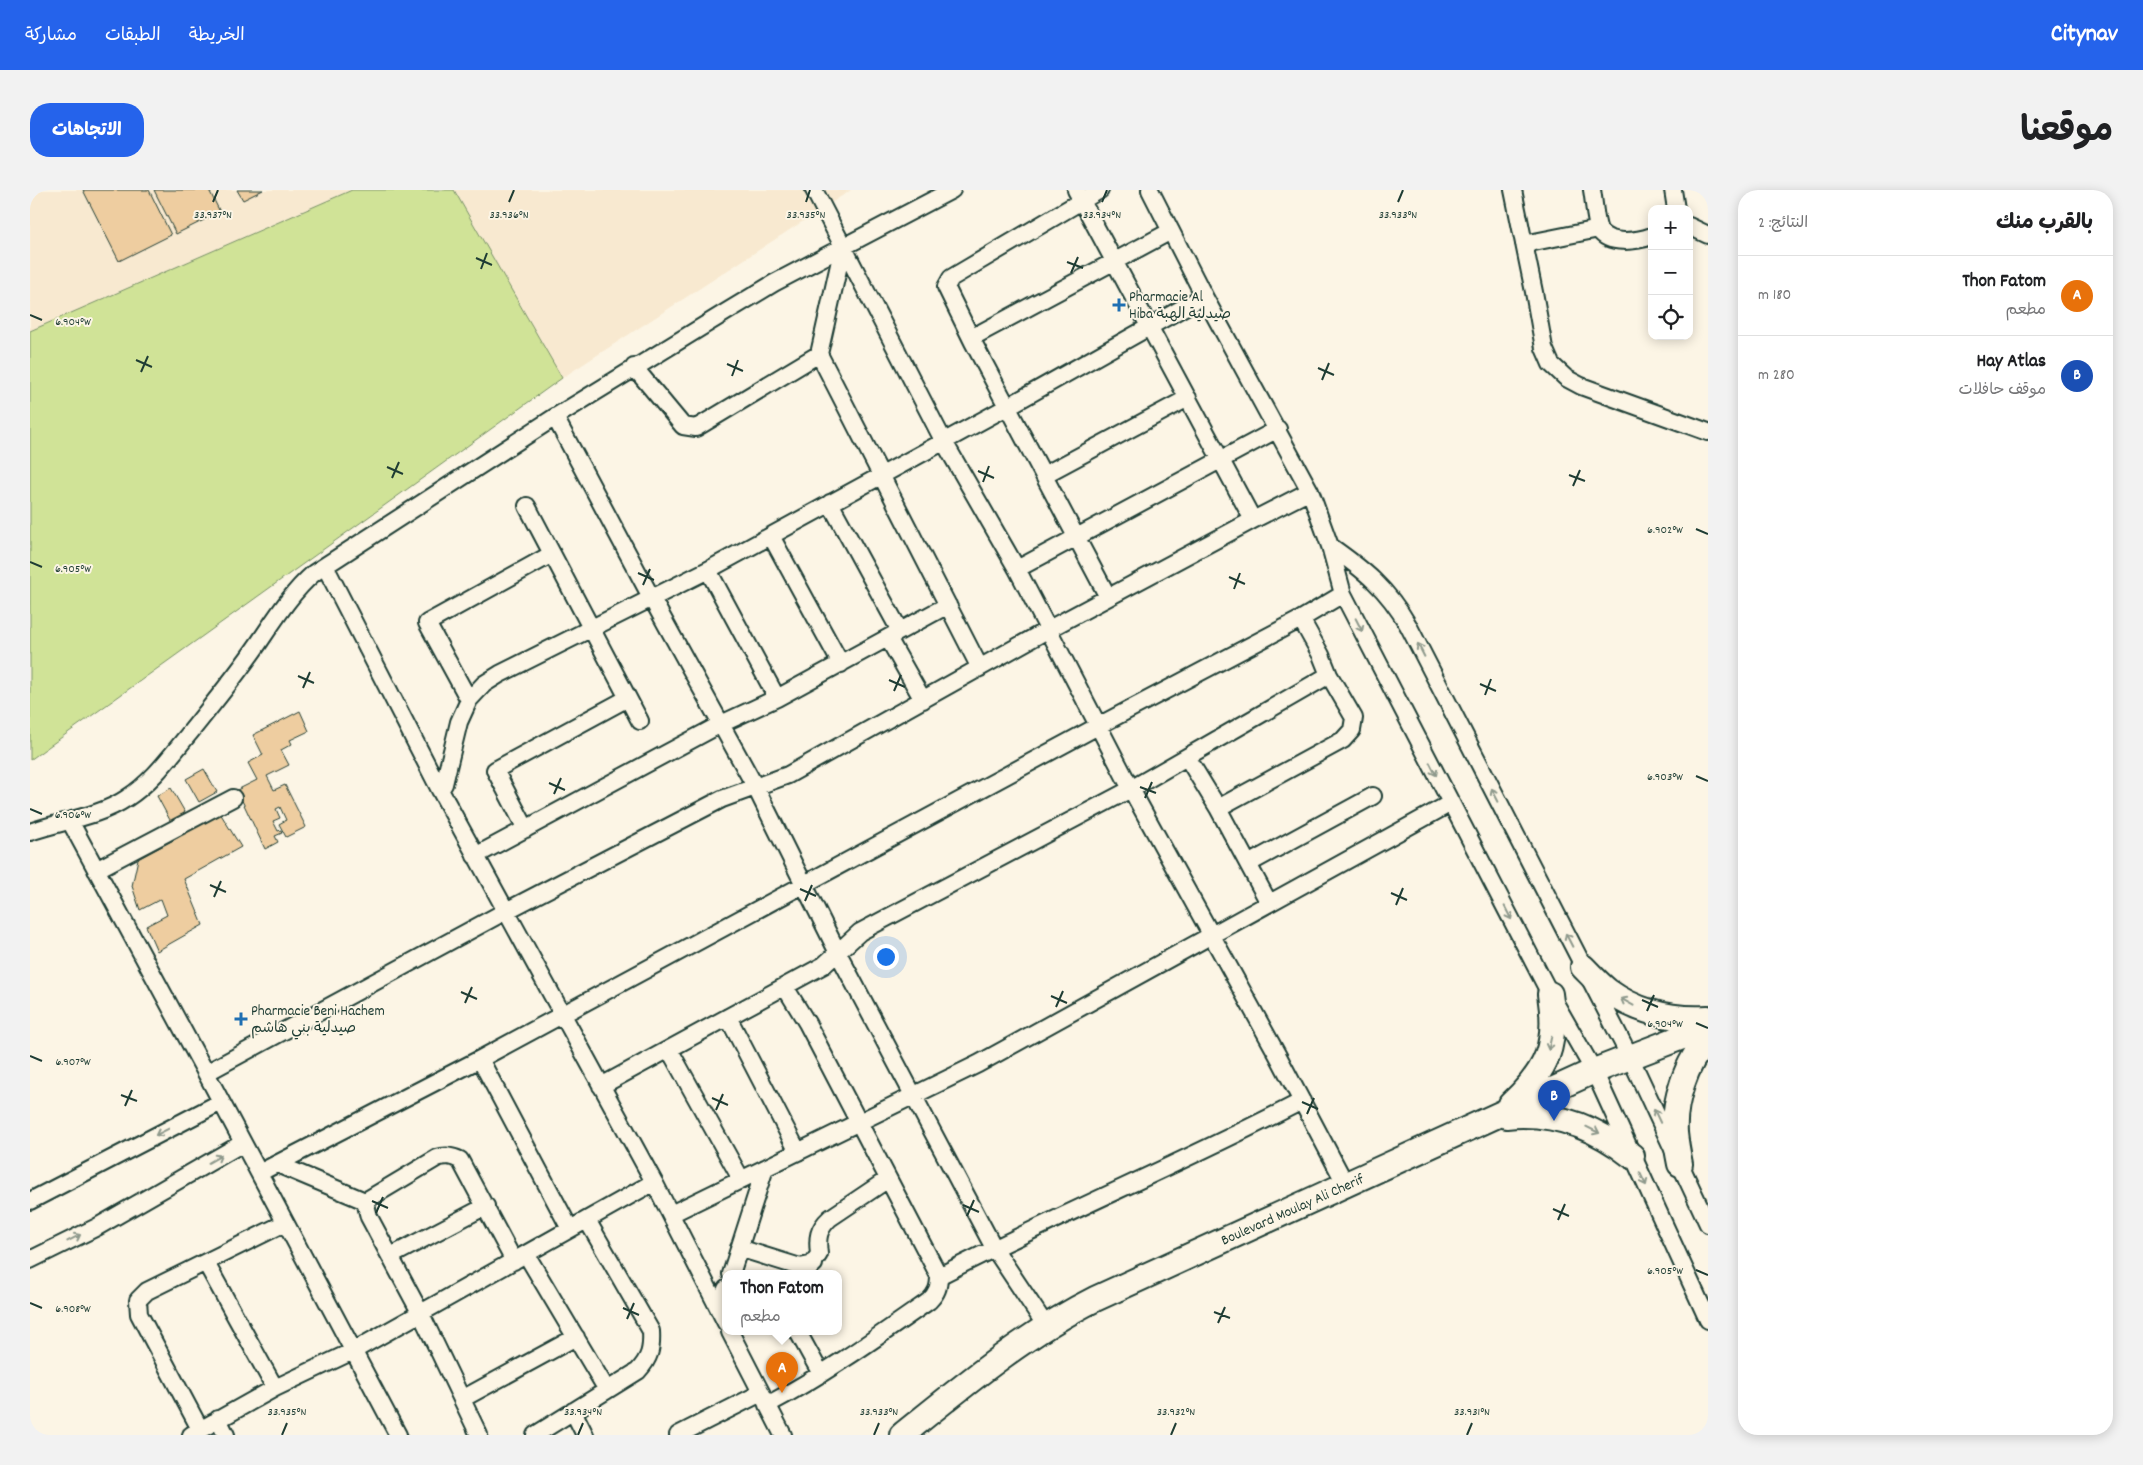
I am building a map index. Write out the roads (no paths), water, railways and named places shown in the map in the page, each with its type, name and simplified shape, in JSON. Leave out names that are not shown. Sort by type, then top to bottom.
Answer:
[{"type":"main road","points":[[1583,967],[1608,991],[1638,1008],[1672,1017],[1708,1018]]},
{"type":"main road","points":[[1494,1118],[1529,1088],[1543,1067],[1551,1044],[1554,1019],[1550,994]]},
{"type":"main road","name":"Boulevard Moulay Ali Cherif","points":[[902,1435],[946,1400],[1062,1316],[1160,1268],[1594,1071],[1708,1027]]},
{"type":"main road","points":[[1680,1164],[1675,1132],[1678,1100],[1688,1070],[1708,1040]]},
{"type":"main road","points":[[1494,1118],[1519,1115],[1544,1116],[1568,1120],[1591,1129],[1612,1141],[1632,1156]]},
{"type":"street","points":[[814,190],[943,440],[1049,629],[1131,789],[1346,1185]]},
{"type":"street","points":[[30,832],[70,821],[125,800],[141,788],[162,767],[232,681],[302,583],[325,566],[555,416],[634,367],[774,284],[952,190]]},
{"type":"street","points":[[1100,190],[1078,195],[951,278],[946,287],[1007,407],[1108,597]]},
{"type":"street","points":[[1150,190],[1204,296],[1310,491],[1330,546],[1343,594],[1550,994],[1594,1071],[1708,1320]]},
{"type":"street","points":[[1513,190],[1544,348],[1552,364],[1566,378],[1581,386],[1708,432]]},
{"type":"street","points":[[1592,190],[1599,229],[1607,237],[1618,240],[1648,237]]},
{"type":"street","points":[[1673,190],[1675,205]]},
{"type":"street","points":[[1078,195],[1253,520]]},
{"type":"street","points":[[1693,228],[1708,235]]},
{"type":"street","points":[[1524,244],[1599,229]]},
{"type":"street","points":[[971,338],[1171,231]]},
{"type":"street","points":[[843,247],[819,354],[980,668]]},
{"type":"street","points":[[440,790],[444,784],[459,722],[469,700],[484,684],[591,627],[708,570],[943,440],[1007,407],[1204,296]]},
{"type":"street","points":[[634,367],[683,426],[696,428],[819,354]]},
{"type":"street","points":[[1044,475],[1188,398]]},
{"type":"street","points":[[555,416],[651,597],[756,788],[838,953],[994,1248],[1046,1326]]},
{"type":"street","points":[[1017,570],[1278,429]]},
{"type":"street","points":[[206,1073],[506,911],[722,799],[788,776],[1049,629],[1310,491]]},
{"type":"street","points":[[830,503],[924,700]]},
{"type":"street","points":[[528,506],[640,721]]},
{"type":"street","points":[[771,536],[841,664]]},
{"type":"street","points":[[1330,546],[1378,582],[1400,609],[1630,1057],[1708,1224]]},
{"type":"street","points":[[469,700],[427,624],[552,554]]},
{"type":"street","points":[[325,566],[440,790],[561,1016],[654,1182],[722,1316]]},
{"type":"street","points":[[708,570],[776,698]]},
{"type":"street","points":[[259,1173],[561,1016],[1098,726],[1301,619],[1343,594]]},
{"type":"street","points":[[475,856],[721,724],[841,664],[948,605]]},
{"type":"street","points":[[1218,808],[1343,740],[1352,730],[1354,718],[1329,675],[1321,655],[1301,619]]},
{"type":"street","points":[[601,1086],[824,965],[860,932],[1131,789],[1329,675]]},
{"type":"street","points":[[526,829],[495,770],[628,698]]},
{"type":"street","points":[[1187,757],[1218,808],[1269,903]]},
{"type":"street","points":[[1248,864],[1373,796]]},
{"type":"street","points":[[96,870],[233,798]]},
{"type":"street","points":[[671,1214],[978,1064],[1451,803]]},
{"type":"street","points":[[70,821],[259,1173],[353,1351],[394,1434]]},
{"type":"street","points":[[678,1435],[821,1374],[929,1301],[936,1294],[939,1276],[807,1023],[785,987]]},
{"type":"street","points":[[728,1017],[798,1152]]},
{"type":"street","points":[[669,1049],[741,1179]]},
{"type":"street","points":[[480,1059],[570,1229]]},
{"type":"street","points":[[939,1276],[994,1248],[1246,1130],[1302,1101]]},
{"type":"street","points":[[30,1201],[221,1102]]},
{"type":"street","points":[[30,1260],[97,1227],[243,1143]]},
{"type":"street","points":[[364,1201],[445,1155],[460,1160],[486,1206],[576,1337],[607,1390]]},
{"type":"street","points":[[277,1164],[364,1201],[369,1217],[421,1314],[479,1435]]},
{"type":"street","points":[[731,1270],[765,1168]]},
{"type":"street","points":[[739,1248],[810,1269],[819,1254],[817,1241],[822,1225],[888,1179]]},
{"type":"street","points":[[285,1223],[147,1291],[138,1300],[137,1307],[196,1432],[275,1388],[353,1351],[421,1314],[654,1182]]},
{"type":"street","points":[[391,1256],[486,1206]]},
{"type":"street","points":[[535,1435],[638,1371],[648,1360],[652,1347],[651,1331],[586,1220]]},
{"type":"street","points":[[206,1263],[275,1388]]},
{"type":"street","points":[[732,1335],[783,1435]]},
{"type":"street","points":[[800,1335],[821,1374]]},
{"type":"street","points":[[462,1399],[576,1337]]},
{"type":"street","points":[[573,1411],[585,1435]]},
{"type":"street","points":[[218,1419],[226,1435]]},
{"type":"place","name":"Pharmacie Al Hiba صيدلية الهبة","points":[[1119,305]]},
{"type":"place","name":"Pharmacie Beni Hachem صيدلية بني هاشم","points":[[241,1019]]},
{"type":"place","name":"Hay Atlas","points":[[1554,1121]]},
{"type":"place","name":"Thon Fatom","points":[[782,1393]]}]
